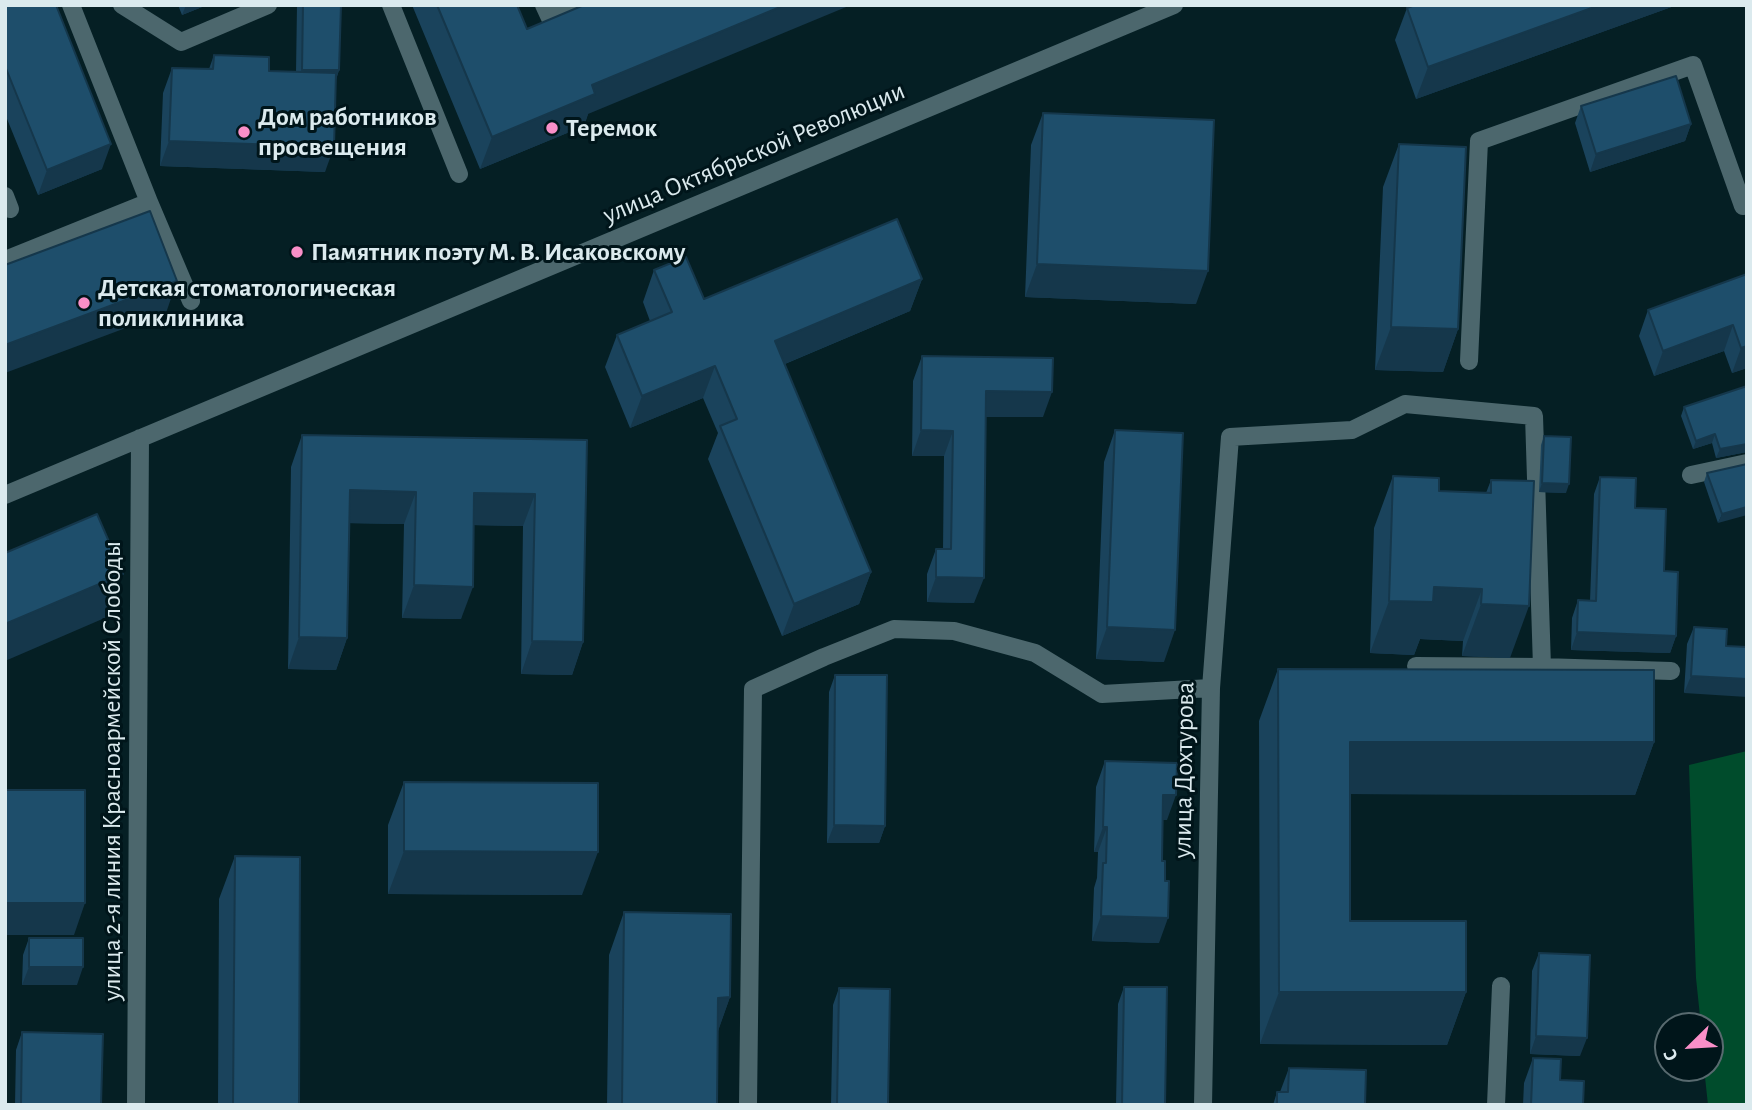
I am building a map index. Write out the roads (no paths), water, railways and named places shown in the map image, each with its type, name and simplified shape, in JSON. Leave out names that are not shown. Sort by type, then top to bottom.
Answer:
[{"type":"street","points":[[71,5],[191,301]]},
{"type":"street","points":[[122,5],[181,41],[268,5]]},
{"type":"street","points":[[391,5],[459,174]]},
{"type":"street","points":[[544,5],[550,18],[581,5]]},
{"type":"street","name":"улица Октябрьской Революции","points":[[5,495],[1174,5]]},
{"type":"street","points":[[1469,361],[1479,141],[1693,65],[1743,206],[1747,205]]},
{"type":"street","points":[[5,260],[149,202]]},
{"type":"street","name":"улица Дохтурова","points":[[1203,1105],[1211,688],[1230,437],[1352,429],[1405,404],[1534,416],[1542,667]]},
{"type":"street","name":"улица 2-я линия Красноармейской Слободы","points":[[136,1105],[140,438]]},
{"type":"street","points":[[1691,475],[1747,463]]},
{"type":"street","points":[[748,1105],[753,690],[894,629],[954,631],[1035,653],[1102,694],[1211,688]]},
{"type":"street","points":[[1416,666],[1671,671]]},
{"type":"street","points":[[1496,1105],[1500,985]]},
{"type":"place","name":"Теремок","points":[[552,128]]},
{"type":"place","name":"Дом работников просвещения","points":[[244,132]]},
{"type":"place","name":"Памятник поэту М. В. Исаковскому","points":[[297,252]]},
{"type":"place","name":"Детская стоматологическая поликлиника","points":[[84,303]]}]
